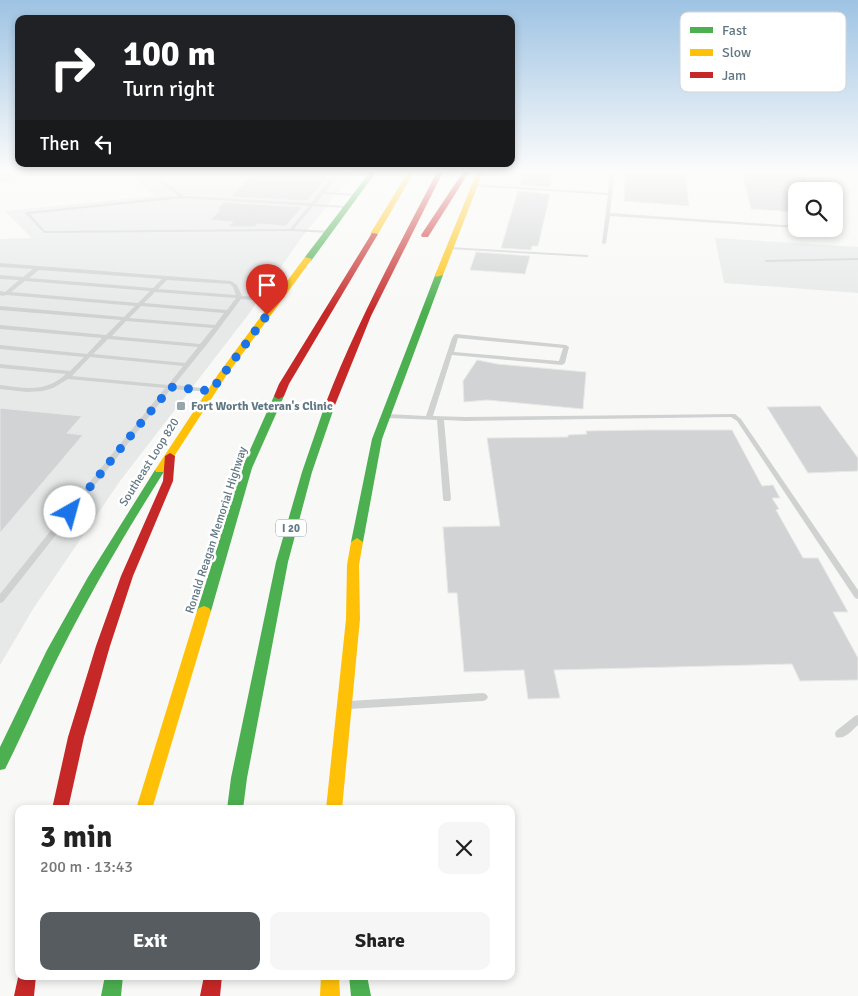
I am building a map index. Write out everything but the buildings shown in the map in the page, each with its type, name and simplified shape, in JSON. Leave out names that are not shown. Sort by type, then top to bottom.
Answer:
[{"type":"main road","name":"Southeast Loop 820","points":[[0,764],[24,709],[63,632],[142,498],[211,391],[339,218]]},
{"type":"main road","name":"Ronald Reagan Memorial Highway","points":[[145,805],[247,468],[284,384],[383,218]]},
{"type":"main road","name":"I 20","points":[[236,805],[282,562],[295,514],[344,366],[416,218]]},
{"type":"main road","points":[[394,261],[418,245],[435,218]]},
{"type":"main road","points":[[334,805],[353,619],[353,565],[378,439],[396,386],[461,218]]},
{"type":"main road","points":[[61,805],[76,737],[102,646],[127,576],[168,481],[170,456]]},
{"type":"main road","points":[[24,996],[27,980]]},
{"type":"main road","points":[[111,996],[113,980]]},
{"type":"main road","points":[[210,996],[212,980]]},
{"type":"main road","points":[[330,980],[330,996]]},
{"type":"main road","points":[[359,980],[361,996]]},
{"type":"lane","points":[[32,218],[44,232],[291,230],[329,232]]},
{"type":"lane","points":[[291,230],[300,218]]},
{"type":"lane","points":[[604,243],[607,218]]},
{"type":"lane","points":[[672,218],[788,226]]},
{"type":"lane","points":[[450,248],[587,256]]},
{"type":"lane","points":[[766,261],[858,259]]},
{"type":"lane","points":[[0,265],[231,283],[235,286],[240,297]]},
{"type":"lane","points":[[0,297],[38,268]]},
{"type":"lane","points":[[0,277],[278,300]]},
{"type":"lane","points":[[0,387],[37,390],[56,386],[166,278]]},
{"type":"lane","points":[[3,293],[228,312]]},
{"type":"lane","points":[[0,600],[171,387],[240,297]]},
{"type":"lane","points":[[0,308],[217,327]]},
{"type":"lane","points":[[0,327],[203,346]]},
{"type":"lane","points":[[429,418],[450,353],[455,338],[459,336],[566,347],[562,362],[450,353]]},
{"type":"lane","points":[[0,347],[188,365]]},
{"type":"lane","points":[[0,366],[211,391]]},
{"type":"lane","points":[[387,416],[440,418],[733,415],[739,420],[858,596]]},
{"type":"lane","points":[[440,418],[447,499]]},
{"type":"lane","points":[[345,706],[484,697]]},
{"type":"lane","points":[[840,734],[858,719]]},
{"type":"shaded area","points":[[12,218],[317,218],[248,315],[120,481],[33,609],[0,665],[0,239],[32,238]]},
{"type":"shaded area","points":[[715,238],[858,247],[858,293],[724,283]]},
{"type":"traffic: fast","points":[[308,259],[338,218]]},
{"type":"traffic: fast","points":[[357,542],[377,439],[439,275]]},
{"type":"traffic: fast","points":[[204,611],[247,468],[279,396]]},
{"type":"traffic: fast","points":[[236,805],[239,778],[282,562],[307,472],[330,405]]},
{"type":"traffic: fast","points":[[0,764],[54,650],[94,577],[160,470]]},
{"type":"traffic: fast","points":[[111,996],[113,980]]},
{"type":"traffic: fast","points":[[359,980],[361,996]]},
{"type":"traffic: slow","points":[[374,234],[383,218]]},
{"type":"traffic: slow","points":[[439,275],[461,218]]},
{"type":"traffic: slow","points":[[160,470],[222,375],[308,259]]},
{"type":"traffic: slow","points":[[334,805],[353,619],[353,565],[357,542]]},
{"type":"traffic: slow","points":[[145,805],[204,611]]},
{"type":"traffic: slow","points":[[330,980],[330,996]]},
{"type":"traffic: jam","points":[[330,405],[367,316],[416,218]]},
{"type":"traffic: jam","points":[[425,235],[436,218]]},
{"type":"traffic: jam","points":[[279,396],[284,384],[374,234]]},
{"type":"traffic: jam","points":[[61,805],[76,737],[103,646],[127,576],[168,481],[170,456]]},
{"type":"traffic: jam","points":[[24,996],[26,980]]},
{"type":"traffic: jam","points":[[210,996],[212,980]]},
{"type":"place","name":"Fort Worth Veteran's Clinic","points":[[181,406]]},
{"type":"route","points":[[70,512],[171,387],[211,391],[267,315]]}]
